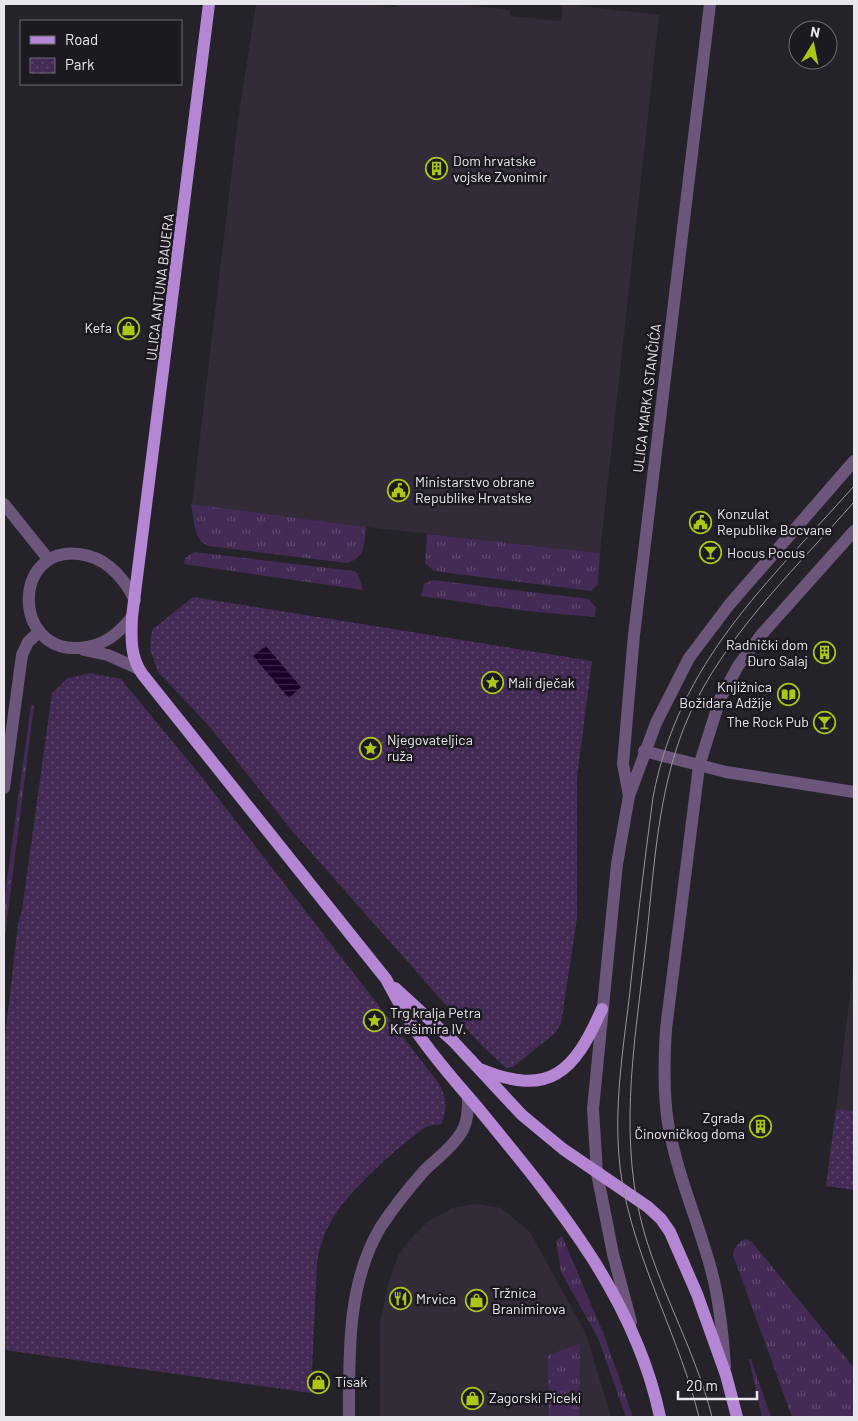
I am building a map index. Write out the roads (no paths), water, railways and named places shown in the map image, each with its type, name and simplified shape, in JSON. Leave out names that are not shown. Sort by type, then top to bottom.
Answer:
[{"type":"main road","name":"ULICA ANTUNA BAUERA","points":[[135,600],[209,4]]},
{"type":"main road","points":[[135,600],[132,617],[132,646],[139,669],[386,979],[453,1041],[522,1115],[597,1173],[648,1207],[670,1232],[697,1294],[726,1375],[737,1417]]},
{"type":"main road","points":[[386,979],[414,1028],[574,1228],[612,1291],[634,1334],[650,1378],[660,1417]]},
{"type":"main road","points":[[477,1068],[514,1080],[544,1080],[571,1063],[583,1049],[602,1009]]},
{"type":"street","name":"ULICA MARKA STANČIĆA","points":[[629,796],[623,764],[634,635],[710,4]]},
{"type":"street","points":[[634,1334],[613,1254],[597,1173],[593,1109],[617,864],[629,796],[644,751],[664,704],[699,644],[729,605],[854,461]]},
{"type":"street","points":[[4,504],[49,560]]},
{"type":"street","points":[[726,1375],[722,1332],[714,1284],[675,1155],[668,1122],[664,1069],[666,1029],[699,766],[720,699],[738,666],[761,635],[854,531]]},
{"type":"street","points":[[135,600],[122,578],[108,565],[92,556],[71,553],[49,560],[36,572],[28,596],[30,616],[39,632],[50,641],[108,656],[139,669]]},
{"type":"street","points":[[72,648],[98,645],[110,640],[132,617]]},
{"type":"street","points":[[4,788],[22,654],[28,642],[39,632]]},
{"type":"street","points":[[644,751],[726,772],[854,792]]},
{"type":"street","points":[[349,1417],[351,1335],[356,1294],[364,1263],[380,1229],[402,1197],[461,1134],[468,1111],[468,1097]]},
{"type":"tram line","points":[[699,1417],[682,1360],[631,1221],[624,1192],[618,1144],[620,1072],[653,797],[666,749],[683,705],[705,665],[731,627],[759,592],[854,486]]},
{"type":"tram line","points":[[712,1417],[696,1366],[665,1292],[647,1242],[634,1182],[631,1148],[630,1114],[634,1045],[660,819],[673,758],[683,729],[712,673],[749,621],[854,502]]},
{"type":"place","name":"Dom hrvatske vojske Zvonimir","points":[[437,169]]},
{"type":"place","name":"Kefa","points":[[128,328]]},
{"type":"place","name":"Ministarstvo obrane Republike Hrvatske","points":[[399,490]]},
{"type":"place","name":"Konzulat Republike Bocvane","points":[[701,522]]},
{"type":"place","name":"Hocus Pocus","points":[[711,553]]},
{"type":"place","name":"Radnički dom Đuro Salaj","points":[[824,653]]},
{"type":"place","name":"Mali dječak","points":[[492,683]]},
{"type":"place","name":"Knjižnica Božidara Adžije","points":[[788,695]]},
{"type":"place","name":"The Rock Pub","points":[[825,722]]},
{"type":"place","name":"Njegovateljica ruža","points":[[371,748]]},
{"type":"place","name":"Trg kralja Petra Krešimira IV.","points":[[374,1021]]},
{"type":"place","name":"Zgrada Činovničkog doma","points":[[761,1126]]},
{"type":"place","name":"Mrvica","points":[[400,1299]]},
{"type":"place","name":"Tržnica Branimirova","points":[[476,1301]]},
{"type":"place","name":"Tisak","points":[[319,1382]]},
{"type":"place","name":"Zagorski Piceki","points":[[473,1398]]}]
